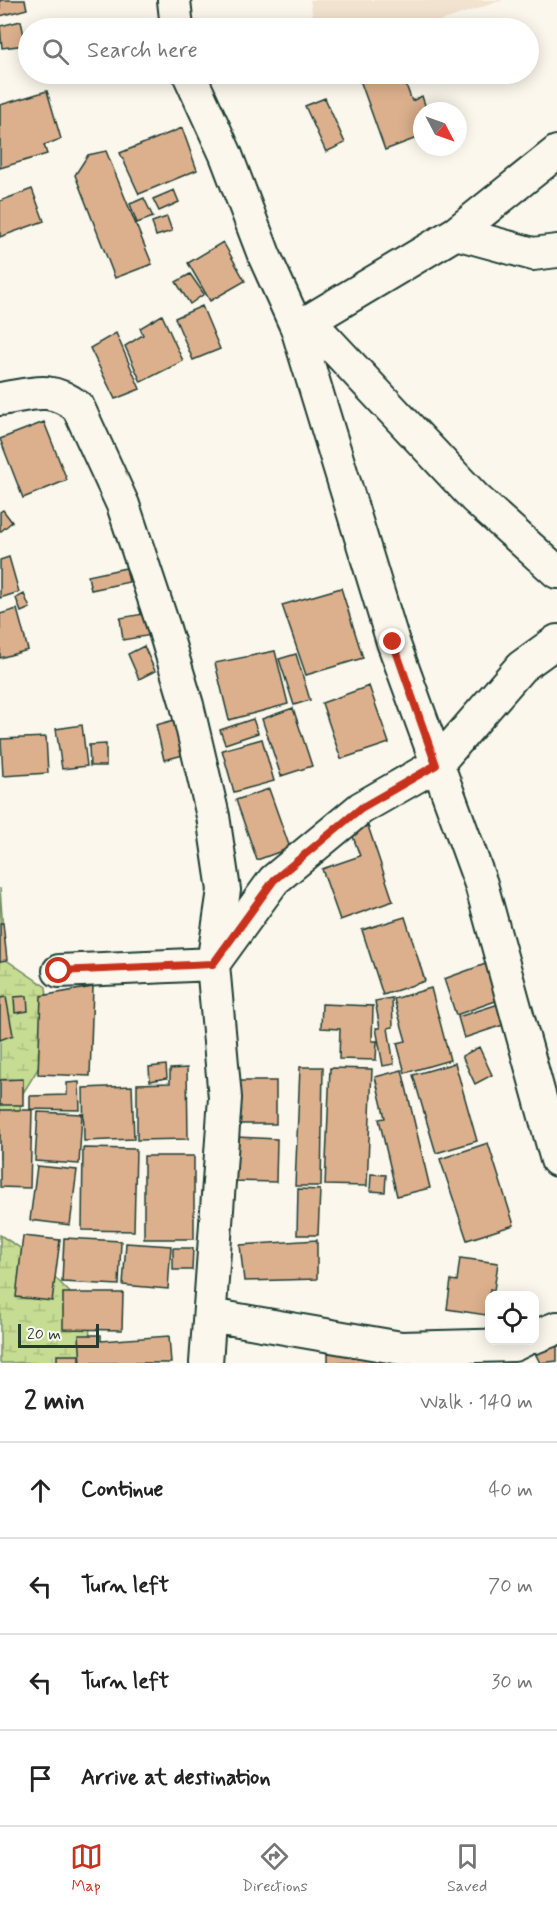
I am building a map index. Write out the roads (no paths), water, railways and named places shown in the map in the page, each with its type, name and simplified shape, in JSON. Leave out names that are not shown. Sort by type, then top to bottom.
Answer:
[{"type":"street","points":[[174,0],[176,18]]},
{"type":"street","points":[[194,84],[226,154],[264,255],[303,324],[393,642],[481,884],[557,1160]]},
{"type":"street","points":[[303,324],[456,233],[557,152]]},
{"type":"street","points":[[456,233],[533,254],[557,251]]},
{"type":"street","points":[[303,324],[475,498],[557,572]]},
{"type":"street","points":[[0,399],[50,391],[65,397],[78,407],[123,505],[187,705],[213,816],[224,890],[213,964],[225,1098],[206,1363]]},
{"type":"street","points":[[213,964],[274,880],[361,808],[436,765],[521,668],[557,641]]},
{"type":"street","points":[[59,971],[213,964]]},
{"type":"street","points":[[210,1315],[401,1348],[486,1345]]},
{"type":"street","points":[[539,1335],[557,1328]]}]
